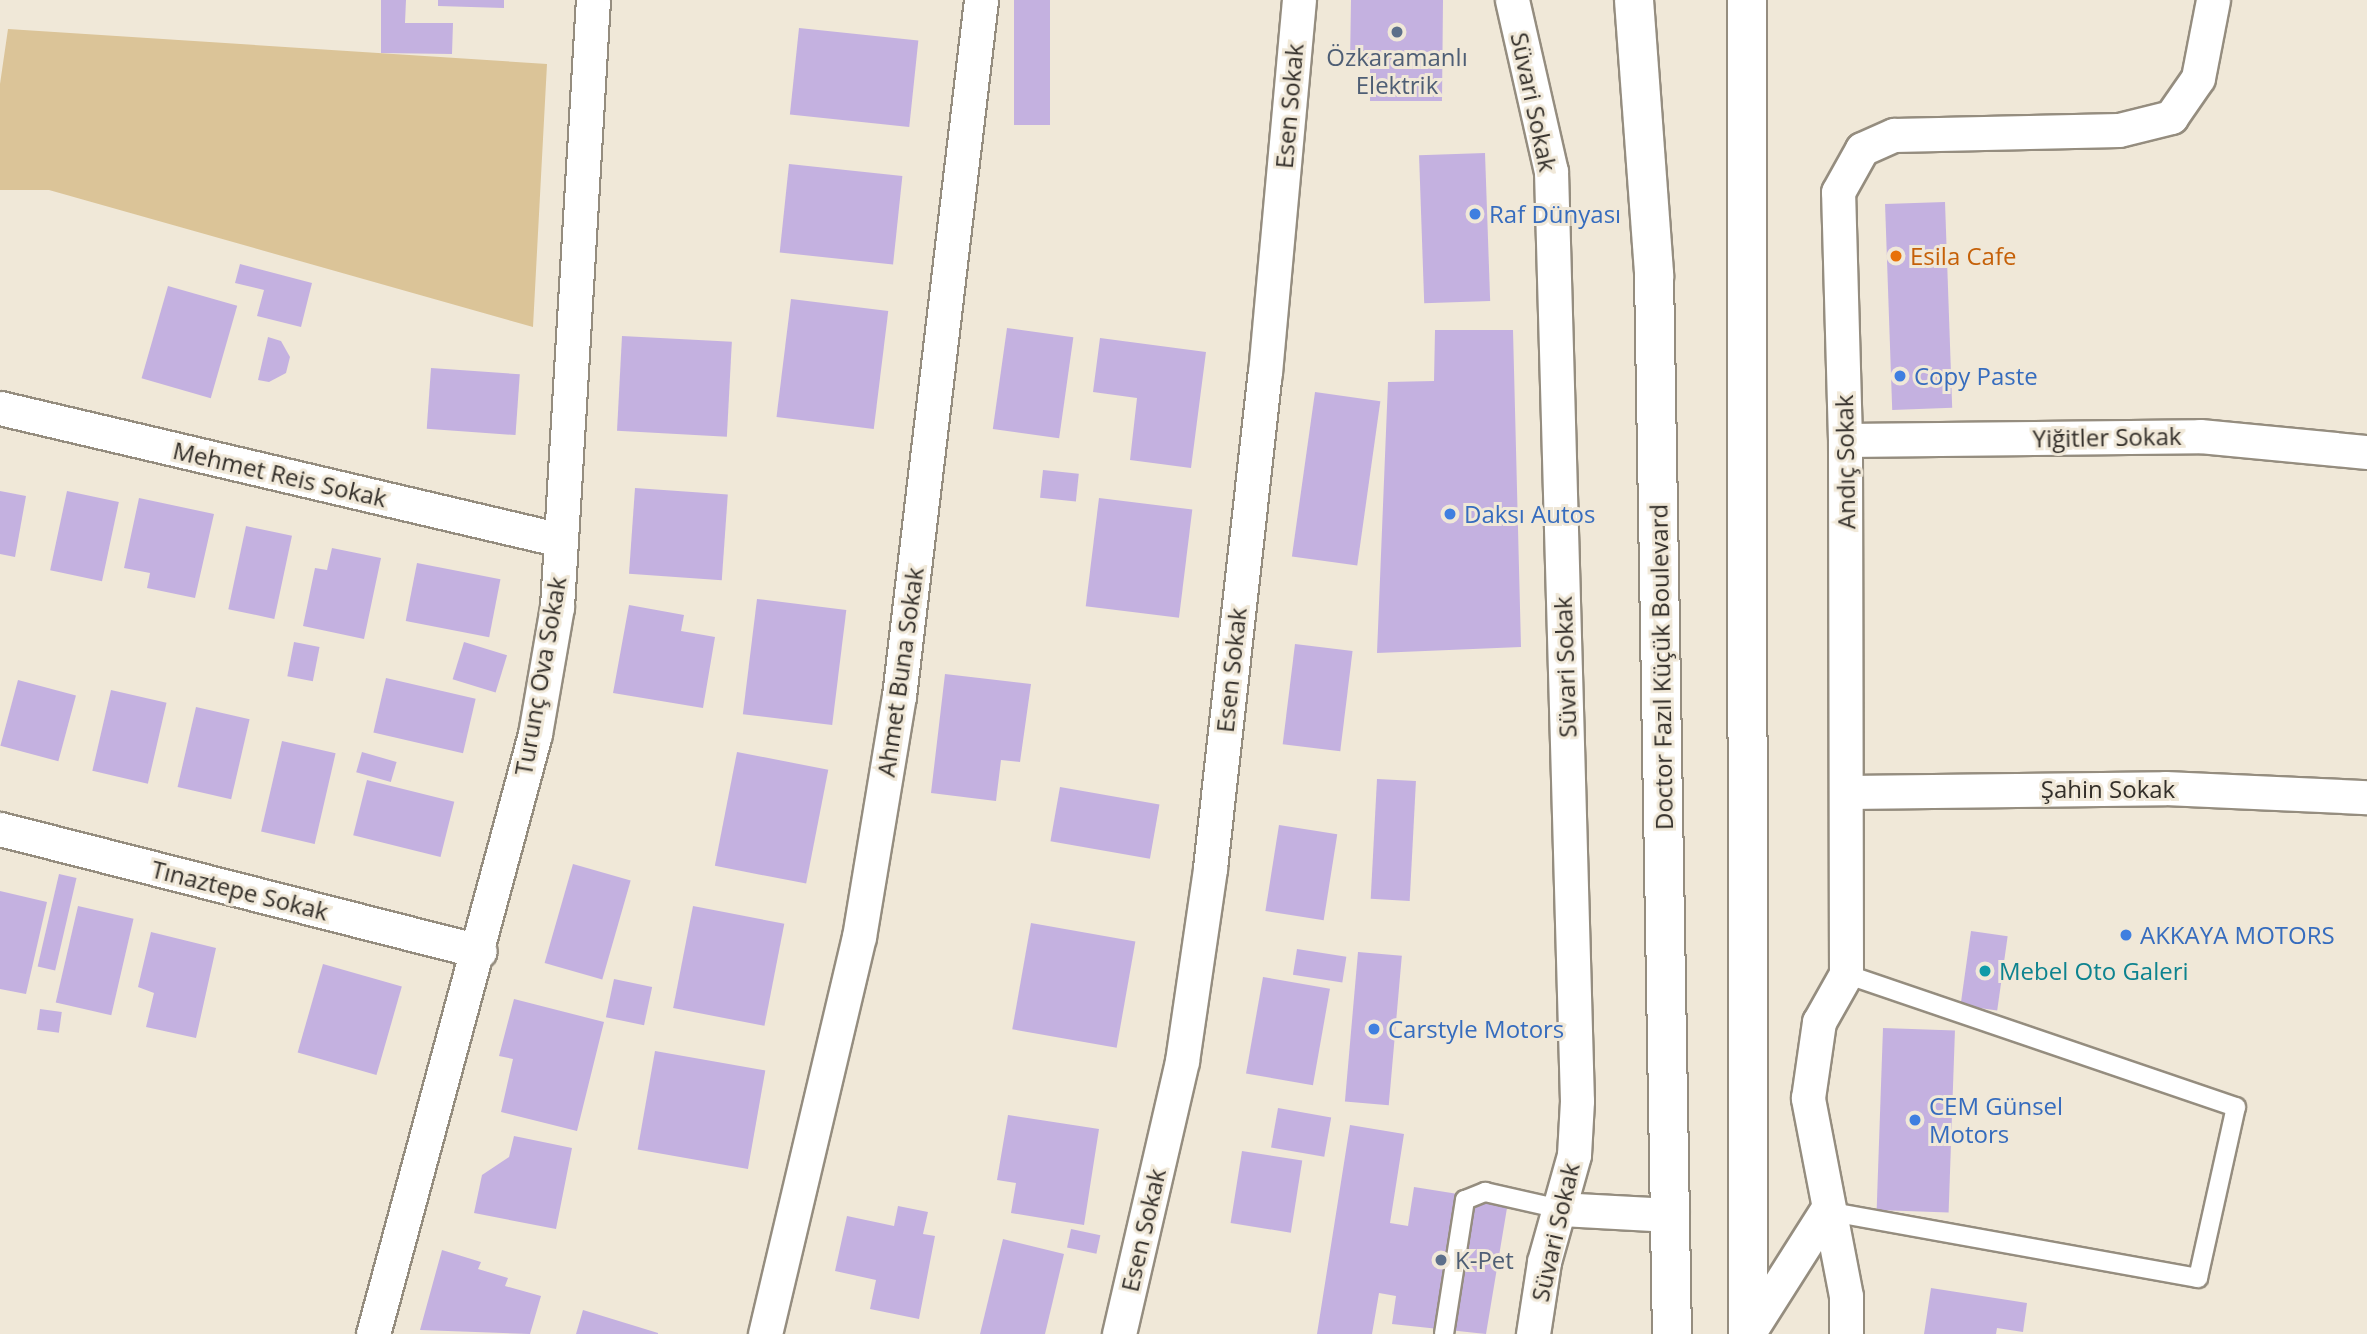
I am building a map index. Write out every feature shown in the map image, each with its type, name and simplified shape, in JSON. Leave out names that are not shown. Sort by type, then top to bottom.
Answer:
[{"type":"highway","name":"Doctor Fazıl Küçük Boulevard","points":[[1634,0],[1654,275],[1672,1334]]},
{"type":"highway","points":[[1746,0],[1748,1334]]},
{"type":"street","name":"Turunç Ova Sokak","points":[[373,1334],[480,951],[534,734],[557,607],[593,0]]},
{"type":"street","name":"Ahmet Buna Sokak","points":[[765,1334],[859,937],[899,696],[981,0]]},
{"type":"street","name":"Esen Sokak","points":[[1119,1334],[1182,1061],[1210,868],[1265,373],[1298,0]]},
{"type":"street","name":"Süvari Sokak","points":[[1512,0],[1550,171],[1577,1101],[1574,1156],[1544,1262],[1533,1334]]},
{"type":"street","name":"Andıç Sokak","points":[[1846,1334],[1846,1296],[1826,1211],[1808,1098],[1819,1022],[1846,974],[1849,792],[1845,440],[1838,192],[1862,149],[1894,135],[2119,130],[2171,117],[2198,78],[2213,0]]},
{"type":"street","name":"Mehmet Reis Sokak","points":[[0,408],[561,540]]},
{"type":"street","name":"Yiğitler Sokak","points":[[1845,440],[2200,436],[2367,452]]},
{"type":"street","name":"Şahin Sokak","points":[[1849,792],[2165,788],[2367,797]]},
{"type":"street","name":"Tınaztepe Sokak","points":[[0,829],[480,951]]},
{"type":"street","points":[[1560,1209],[1672,1215]]},
{"type":"street","points":[[1748,1334],[1826,1211]]},
{"type":"lane","points":[[1826,1211],[2198,1278],[2236,1107],[1846,974]]},
{"type":"lane","points":[[1444,1334],[1465,1200],[1485,1192],[1560,1209]]},
{"type":"shaded area","points":[[8,29],[547,64],[533,327],[49,190],[0,190],[0,84]]},
{"type":"building","points":[[381,0],[406,0],[405,23],[453,23],[452,54],[381,53]]},
{"type":"building","points":[[438,0],[504,0],[504,8],[438,6]]},
{"type":"building","points":[[1014,0],[1050,0],[1050,125],[1014,125]]},
{"type":"building","name":"Özkaramanlı Elektrik","points":[[1351,0],[1443,0],[1442,101],[1370,101],[1370,63],[1350,63]]},
{"type":"building","points":[[799,28],[918,41],[909,127],[790,115]]},
{"type":"building","points":[[1485,153],[1490,301],[1424,303],[1419,155]]},
{"type":"building","points":[[789,164],[902,176],[893,264],[780,253]]},
{"type":"building","points":[[1945,202],[1952,408],[1892,410],[1885,204]]},
{"type":"building","points":[[240,264],[312,283],[301,327],[257,316],[264,290],[235,283]]},
{"type":"building","points":[[168,286],[237,306],[211,398],[142,378]]},
{"type":"building","points":[[791,299],[888,311],[874,429],[776,417]]},
{"type":"building","points":[[1007,328],[1073,337],[1059,438],[993,429]]},
{"type":"building","name":"Daksı Autos","points":[[1435,330],[1513,330],[1521,647],[1377,653],[1388,382],[1434,381]]},
{"type":"building","points":[[622,336],[732,342],[727,437],[617,431]]},
{"type":"building","points":[[268,337],[281,341],[290,357],[286,373],[269,382],[258,380]]},
{"type":"building","points":[[1100,338],[1206,352],[1191,468],[1130,460],[1137,398],[1093,392]]},
{"type":"building","points":[[431,368],[520,374],[516,435],[427,429]]},
{"type":"building","points":[[1315,392],[1380,401],[1357,566],[1292,556]]},
{"type":"building","points":[[1043,470],[1079,474],[1076,502],[1040,498]]},
{"type":"building","points":[[635,488],[728,494],[722,580],[629,574]]},
{"type":"building","points":[[0,491],[26,496],[15,557],[0,554]]},
{"type":"building","points":[[67,491],[119,502],[102,581],[50,570]]},
{"type":"building","points":[[139,498],[214,514],[195,598],[147,588],[150,573],[124,568]]},
{"type":"building","points":[[1099,498],[1192,509],[1179,618],[1086,606]]},
{"type":"building","points":[[246,526],[292,536],[274,619],[228,609]]},
{"type":"building","points":[[332,548],[381,558],[364,639],[303,626],[315,568],[327,570]]},
{"type":"building","points":[[417,563],[500,579],[489,637],[406,621]]},
{"type":"building","points":[[757,599],[846,610],[832,725],[743,714]]},
{"type":"building","points":[[629,605],[684,615],[681,631],[715,637],[703,708],[613,693]]},
{"type":"building","points":[[294,642],[320,647],[313,681],[287,676]]},
{"type":"building","points":[[464,642],[507,655],[496,692],[453,679]]},
{"type":"building","points":[[1295,644],[1353,651],[1340,751],[1283,744]]},
{"type":"building","points":[[945,674],[1031,684],[1020,762],[1001,760],[996,801],[931,793]]},
{"type":"building","points":[[386,678],[476,699],[463,753],[373,733]]},
{"type":"building","points":[[18,680],[76,696],[58,761],[0,746]]},
{"type":"building","points":[[111,690],[167,703],[148,784],[92,771]]},
{"type":"building","points":[[196,707],[250,719],[231,799],[178,787]]},
{"type":"building","points":[[282,741],[336,753],[315,844],[261,832]]},
{"type":"building","points":[[362,752],[397,762],[391,782],[356,772]]},
{"type":"building","points":[[737,752],[828,770],[806,884],[715,866]]},
{"type":"building","points":[[1377,779],[1416,781],[1410,901],[1371,899]]},
{"type":"building","points":[[367,780],[454,802],[441,857],[353,835]]},
{"type":"building","points":[[1060,787],[1159,805],[1150,859],[1050,841]]},
{"type":"building","points":[[1279,825],[1337,834],[1324,920],[1265,911]]},
{"type":"building","points":[[573,864],[631,881],[602,980],[545,963]]},
{"type":"building","points":[[59,874],[77,878],[55,971],[38,967]]},
{"type":"building","points":[[0,891],[47,902],[26,994],[0,989]]},
{"type":"building","points":[[78,906],[134,919],[111,1015],[56,1002]]},
{"type":"building","points":[[693,906],[784,924],[764,1026],[673,1008]]},
{"type":"building","points":[[1031,923],[1135,941],[1117,1048],[1012,1029]]},
{"type":"building","name":"Mebel Oto Galeri","points":[[1971,931],[2008,936],[1997,1010],[1961,1005]]},
{"type":"building","points":[[151,932],[216,948],[196,1038],[146,1027],[154,993],[138,987]]},
{"type":"building","points":[[1297,949],[1346,957],[1342,983],[1293,975]]},
{"type":"building","name":"Carstyle Motors","points":[[1358,952],[1402,956],[1389,1105],[1345,1101]]},
{"type":"building","points":[[323,964],[402,987],[376,1075],[298,1052]]},
{"type":"building","points":[[1263,977],[1330,989],[1313,1085],[1246,1074]]},
{"type":"building","points":[[614,979],[652,987],[644,1025],[606,1017]]},
{"type":"building","points":[[514,999],[604,1022],[577,1131],[501,1112],[513,1059],[499,1056]]},
{"type":"building","points":[[40,1009],[62,1012],[59,1033],[37,1030]]},
{"type":"building","name":"CEM Günsel Motors","points":[[1883,1028],[1955,1031],[1949,1212],[1877,1210]]},
{"type":"building","points":[[655,1051],[765,1070],[748,1169],[638,1149]]},
{"type":"building","points":[[1278,1108],[1331,1117],[1324,1157],[1271,1147]]},
{"type":"building","points":[[1008,1115],[1099,1129],[1084,1225],[1011,1213],[1016,1183],[997,1180]]},
{"type":"building","points":[[1350,1125],[1404,1134],[1390,1223],[1408,1226],[1414,1187],[1508,1202],[1486,1334],[1392,1324],[1396,1296],[1379,1293],[1372,1334],[1317,1334]]},
{"type":"building","points":[[514,1136],[572,1148],[556,1229],[474,1213],[482,1175],[509,1157]]},
{"type":"building","points":[[1242,1151],[1302,1161],[1291,1233],[1231,1223]]},
{"type":"building","points":[[898,1206],[928,1212],[923,1234],[935,1236],[919,1319],[870,1309],[876,1280],[835,1271],[847,1216],[894,1226]]},
{"type":"building","points":[[1071,1229],[1100,1235],[1096,1254],[1067,1248]]},
{"type":"building","points":[[1003,1239],[1064,1254],[1045,1334],[980,1334]]},
{"type":"building","points":[[442,1250],[481,1262],[478,1269],[508,1278],[505,1286],[541,1296],[530,1334],[420,1330]]},
{"type":"building","points":[[1931,1288],[2027,1303],[2023,1332],[1997,1328],[1996,1334],[1924,1334]]},
{"type":"building","points":[[583,1310],[658,1333],[658,1334],[576,1334]]},
{"type":"place","name":"Özkaramanlı Elektrik","points":[[1397,32]]},
{"type":"place","name":"Raf Dünyası","points":[[1475,214]]},
{"type":"place","name":"Esila Cafe","points":[[1896,256]]},
{"type":"place","name":"Copy Paste","points":[[1900,376]]},
{"type":"place","name":"Daksı Autos","points":[[1450,514]]},
{"type":"place","name":"AKKAYA MOTORS","points":[[2126,935]]},
{"type":"place","name":"Mebel Oto Galeri","points":[[1985,971]]},
{"type":"place","name":"Carstyle Motors","points":[[1374,1029]]},
{"type":"place","name":"CEM Günsel Motors","points":[[1915,1120]]},
{"type":"place","name":"K-Pet","points":[[1441,1260]]}]
